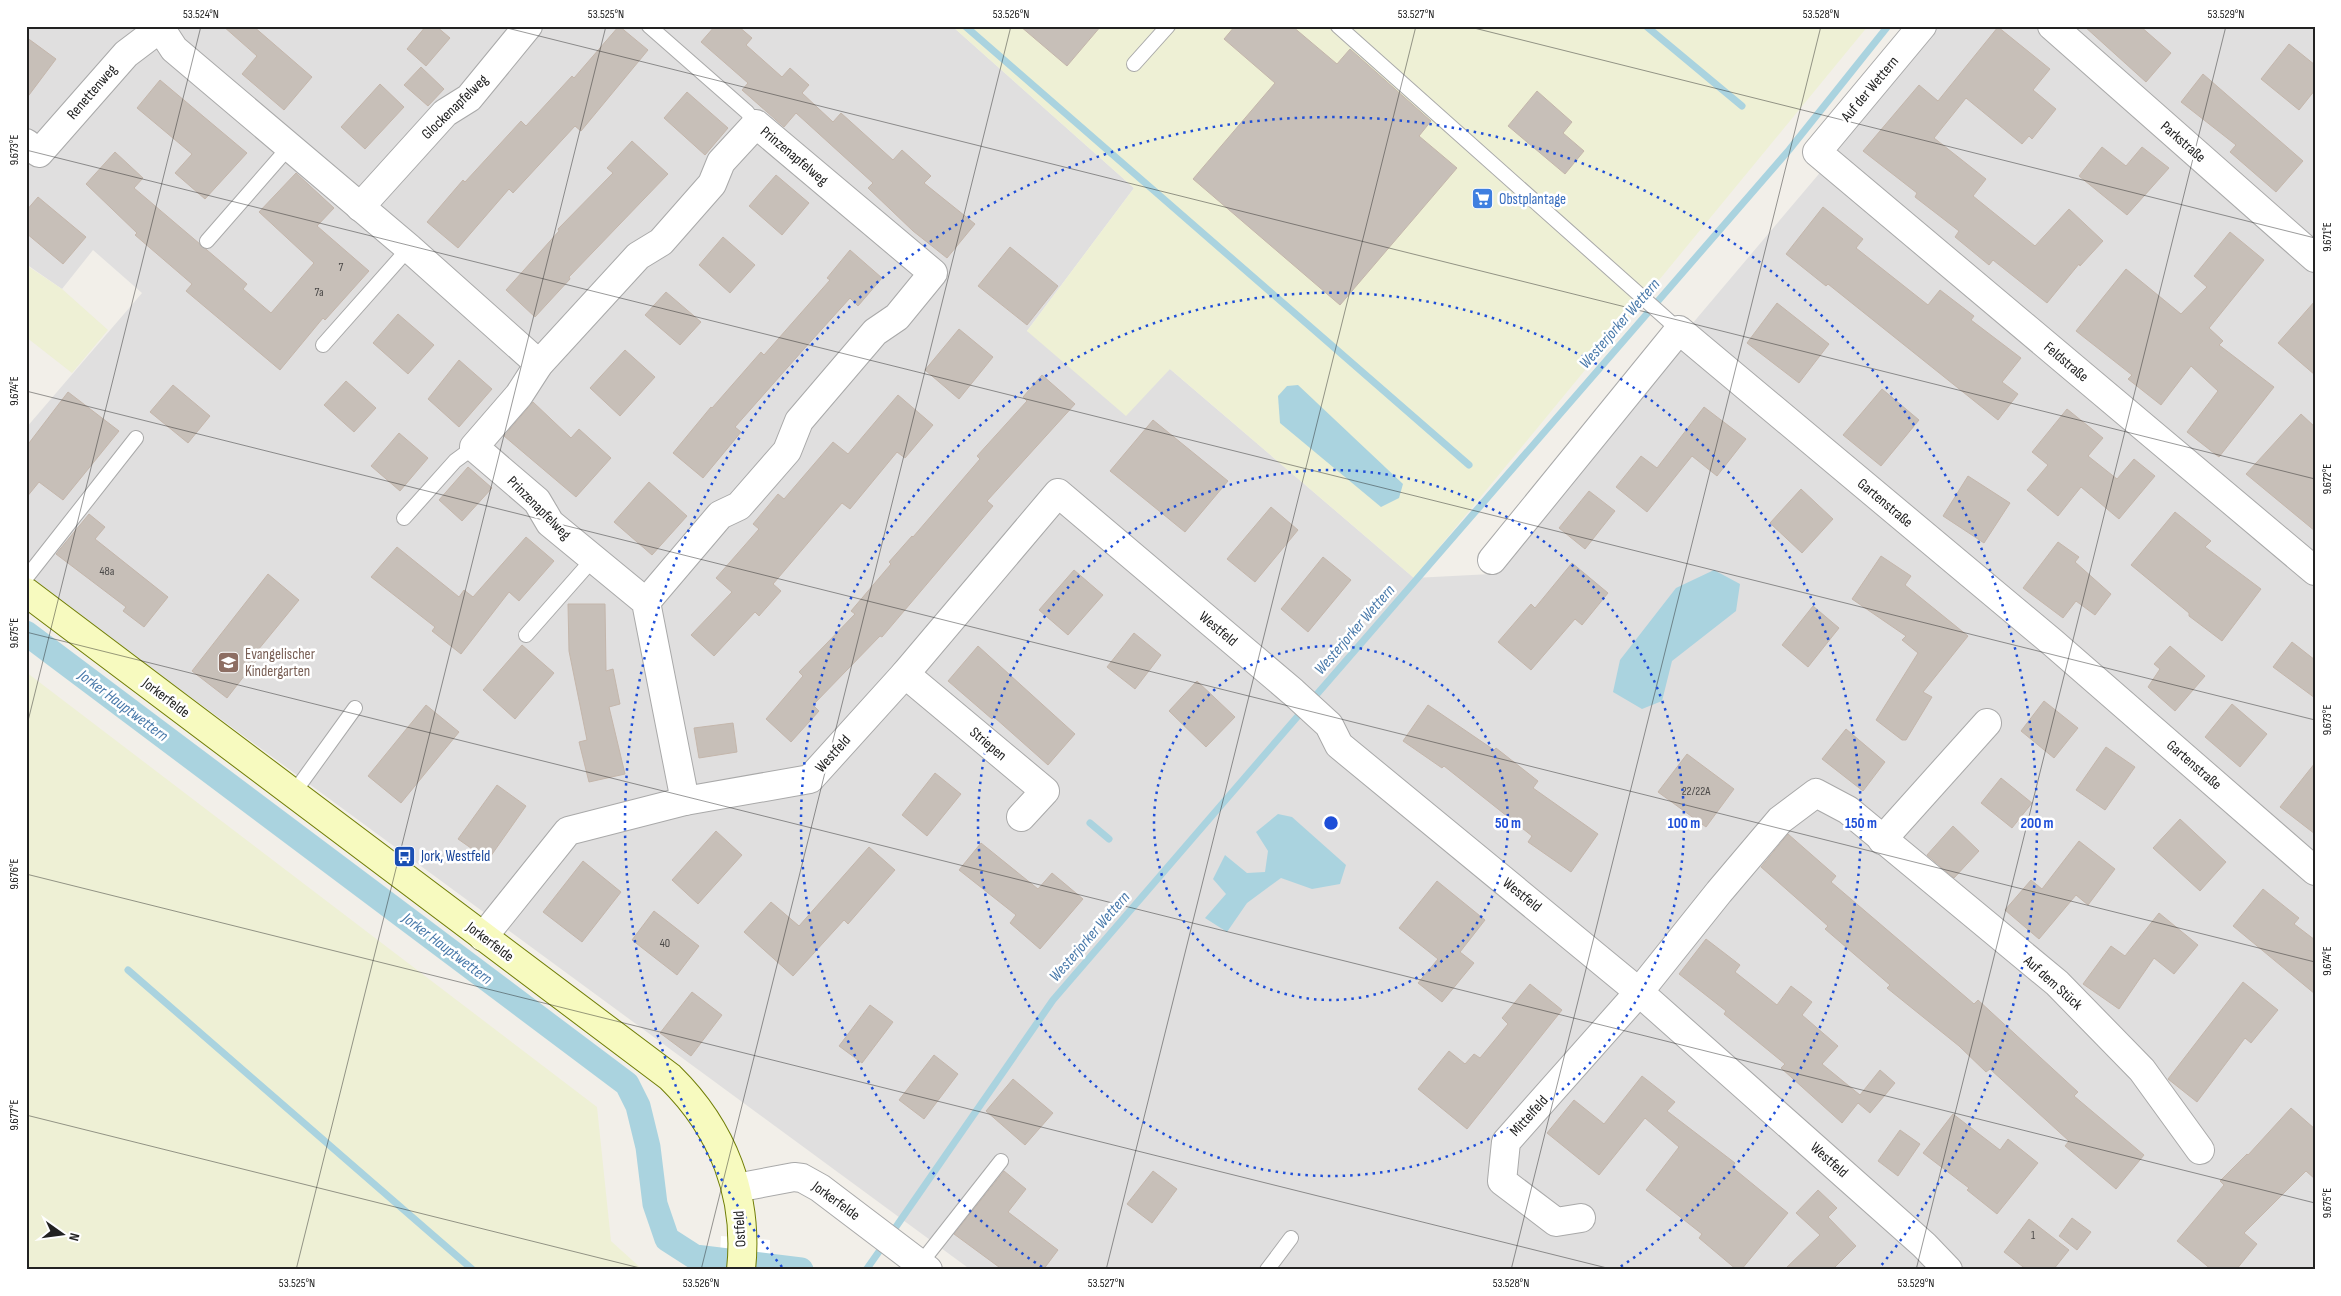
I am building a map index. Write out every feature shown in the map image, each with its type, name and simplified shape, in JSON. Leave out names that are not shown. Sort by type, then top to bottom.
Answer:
[{"type":"street","name":"Glockenapfelweg","points":[[360,207],[445,113],[469,98],[528,26]]},
{"type":"street","name":"Auf der Wettern","points":[[1817,152],[1922,26]]},
{"type":"street","name":"Parkstraße","points":[[2052,26],[2315,258]]},
{"type":"street","points":[[161,27],[174,49],[409,248],[540,364]]},
{"type":"street","name":"Renettenweg","points":[[26,143],[38,153],[126,54],[161,27]]},
{"type":"street","name":"Prinzenapfelweg","points":[[756,124],[933,273],[898,317],[874,332],[799,421],[788,451],[739,506],[720,515],[646,602],[550,523],[537,501],[474,447],[519,395],[540,364],[638,256],[661,242],[712,184],[721,162],[756,124]]},
{"type":"street","name":"Feldstraße","points":[[1817,152],[2315,571]]},
{"type":"street","points":[[1492,560],[1674,326]]},
{"type":"street","name":"Gartenstraße","points":[[1674,326],[2052,642],[2315,871]]},
{"type":"street","name":"Westfeld","points":[[483,937],[568,831],[685,801],[810,778],[905,674],[1058,493],[1329,725],[1339,745],[1639,992],[1924,1245],[1948,1270]]},
{"type":"street","name":"Jorkerfelde","points":[[26,592],[483,937],[647,1058],[685,1092],[712,1129],[728,1163],[736,1188],[802,1178],[820,1188],[924,1267]]},
{"type":"street","points":[[646,602],[685,801]]},
{"type":"street","name":"Striepen","points":[[905,674],[1045,791],[1021,817]]},
{"type":"street","points":[[1882,840],[1987,723]]},
{"type":"street","name":"Auf dem Stück","points":[[1639,992],[1719,892],[1780,820],[1816,793],[1848,810],[2056,983],[2142,1070],[2200,1150]]},
{"type":"street","name":"Mittelfeld","points":[[1581,1218],[1556,1222],[1502,1181],[1506,1142],[1639,992]]},
{"type":"street","name":"Ostfeld","points":[[736,1188],[742,1222],[740,1270]]},
{"type":"lane","points":[[648,26],[747,112],[756,124]]},
{"type":"lane","points":[[1134,64],[1168,26]]},
{"type":"lane","points":[[1338,26],[1674,326]]},
{"type":"lane","points":[[207,241],[289,147]]},
{"type":"lane","points":[[323,345],[409,248]]},
{"type":"lane","points":[[26,578],[136,438]]},
{"type":"lane","points":[[404,518],[454,461],[474,447]]},
{"type":"lane","points":[[526,635],[593,559]]},
{"type":"lane","points":[[293,794],[355,708]]},
{"type":"lane","points":[[924,1267],[1002,1161]]},
{"type":"lane","points":[[1268,1270],[1291,1238]]},
{"type":"shaded area","points":[[26,26],[952,26],[1134,188],[1027,331],[1170,369],[1414,578],[1491,574],[1632,395],[1829,162],[1816,146],[1917,26],[2315,26],[2315,1270],[971,1270],[26,576],[26,428],[142,293],[93,250],[62,289],[26,264]]},
{"type":"green space","points":[[952,26],[1868,26],[1414,578],[1170,369],[1126,416],[1027,331],[1134,188]]},
{"type":"green space","points":[[26,265],[62,289],[108,330],[72,373],[26,337]]},
{"type":"green space","points":[[26,672],[597,1107],[611,1241],[643,1270],[26,1270]]},
{"type":"water","points":[[1298,385],[1403,484],[1399,498],[1381,507],[1280,423],[1278,396],[1287,386]]},
{"type":"water","points":[[1714,570],[1740,584],[1736,611],[1672,661],[1662,701],[1642,709],[1613,692],[1620,660],[1676,588]]},
{"type":"water","points":[[1278,814],[1292,817],[1346,865],[1340,884],[1312,889],[1281,878],[1247,903],[1227,932],[1205,918],[1226,894],[1213,879],[1225,855],[1247,873],[1265,872],[1268,851],[1256,832]]},
{"type":"pier","points":[[721,1236],[770,1240],[770,1270],[719,1270]]},
{"type":"building","points":[[223,26],[253,26],[312,77],[284,110],[242,74],[257,56]]},
{"type":"building","points":[[426,26],[436,26],[450,38],[426,66],[407,49]]},
{"type":"building","points":[[619,26],[648,50],[581,131],[575,126],[513,193],[509,189],[458,248],[427,222],[463,180],[465,182],[521,121],[526,126],[572,76],[574,78]]},
{"type":"building","points":[[715,26],[738,26],[752,38],[746,45],[782,77],[790,68],[809,85],[802,93],[833,122],[841,113],[893,160],[902,150],[931,176],[924,183],[975,224],[947,258],[913,231],[868,188],[873,183],[796,113],[784,127],[742,90],[748,83],[701,42]]},
{"type":"building","points":[[1020,26],[1101,26],[1067,66]]},
{"type":"building","points":[[1235,26],[1292,26],[1337,64],[1350,49],[1431,121],[1419,136],[1457,168],[1340,305],[1193,179],[1275,83],[1224,39]]},
{"type":"building","points":[[2084,26],[2140,26],[2171,53],[2146,82]]},
{"type":"building","points":[[1998,27],[2050,69],[2033,90],[2056,109],[2032,139],[2029,136],[2022,144],[1966,98],[1934,138],[1986,179],[1973,196],[2035,246],[2069,209],[2103,241],[2080,266],[2079,264],[2047,303],[1993,260],[1989,265],[1955,237],[1959,231],[1915,197],[1917,193],[1863,151],[1919,85],[1938,101]]},
{"type":"building","points":[[26,37],[56,59],[26,99]]},
{"type":"building","points":[[2289,44],[2315,65],[2315,90],[2299,110],[2261,79]]},
{"type":"building","points":[[421,67],[444,89],[428,106],[404,85]]},
{"type":"building","points":[[2203,74],[2303,161],[2276,192],[2230,152],[2236,145],[2181,102]]},
{"type":"building","points":[[160,80],[247,153],[205,199],[175,173],[192,154],[137,108]]},
{"type":"building","points":[[380,84],[404,107],[365,149],[341,127]]},
{"type":"building","points":[[1537,91],[1572,122],[1563,133],[1584,151],[1565,174],[1508,126]]},
{"type":"building","points":[[687,92],[728,128],[705,155],[664,118]]},
{"type":"building","points":[[632,141],[668,174],[569,277],[570,279],[535,317],[506,290],[559,231],[558,229],[613,173],[607,168]]},
{"type":"building","points":[[2102,147],[2126,166],[2142,147],[2169,168],[2127,215],[2079,176]]},
{"type":"building","points":[[115,152],[143,178],[134,188],[247,284],[243,289],[271,313],[314,263],[259,212],[296,173],[334,208],[317,226],[369,271],[325,320],[323,318],[280,370],[186,291],[192,284],[135,235],[137,233],[86,184]]},
{"type":"building","points":[[776,175],[809,203],[782,235],[749,206]]},
{"type":"building","points":[[38,197],[86,237],[63,264],[26,233],[26,211]]},
{"type":"building","points":[[1823,207],[1863,239],[1856,248],[1928,305],[1940,290],[1974,316],[1971,320],[2021,358],[2002,382],[2018,394],[1998,420],[1828,284],[1826,286],[1786,254]]},
{"type":"building","points":[[2230,232],[2264,260],[2209,328],[2223,341],[2219,345],[2274,387],[2219,457],[2187,432],[2218,391],[2191,366],[2161,405],[2128,379],[2132,375],[2076,331],[2126,269],[2181,314],[2207,287],[2194,276]]},
{"type":"building","points":[[723,237],[755,265],[730,293],[699,265]]},
{"type":"building","points":[[1010,247],[1058,286],[1027,325],[978,286]]},
{"type":"building","points":[[850,250],[882,278],[858,306],[850,298],[803,350],[735,427],[741,432],[703,478],[673,453],[711,407],[761,352],[764,355],[830,280],[827,278]]},
{"type":"building","points":[[666,292],[701,322],[680,345],[645,315]]},
{"type":"building","points":[[2315,301],[2315,375],[2278,343]]},
{"type":"building","points":[[1777,303],[1829,344],[1799,383],[1747,343]]},
{"type":"building","points":[[398,314],[434,345],[408,374],[373,343]]},
{"type":"building","points":[[959,329],[993,357],[959,399],[925,370]]},
{"type":"building","points":[[625,350],[655,377],[620,416],[590,388]]},
{"type":"building","points":[[459,360],[492,389],[459,427],[428,399]]},
{"type":"building","points":[[1042,375],[1075,404],[987,501],[993,506],[882,637],[880,636],[813,705],[819,711],[791,742],[766,719],[803,676],[799,672],[855,614],[851,611],[891,564],[889,562],[980,459],[977,456],[1027,401],[1023,397]]},
{"type":"building","points":[[346,381],[376,408],[354,432],[324,405]]},
{"type":"building","points":[[173,385],[210,416],[188,443],[150,412]]},
{"type":"building","points":[[1882,389],[1919,420],[1881,466],[1843,435]]},
{"type":"building","points":[[68,392],[119,431],[63,500],[39,482],[26,498],[26,447]]},
{"type":"building","points":[[898,395],[933,425],[905,458],[897,452],[850,509],[842,503],[773,584],[781,591],[759,616],[755,612],[714,656],[691,635],[732,592],[716,578],[759,529],[753,524],[778,494],[784,499],[833,442],[848,454]]},
{"type":"building","points":[[533,402],[571,438],[579,429],[611,458],[576,497],[504,436]]},
{"type":"building","points":[[1704,407],[1746,439],[1717,476],[1692,456],[1647,512],[1616,487],[1641,456],[1657,468]]},
{"type":"building","points":[[2067,409],[2103,438],[2088,456],[2117,479],[2134,459],[2155,476],[2119,519],[2081,487],[2058,516],[2027,490],[2048,465],[2032,452]]},
{"type":"building","points":[[2301,414],[2315,427],[2315,531],[2246,474]]},
{"type":"building","points":[[1153,420],[1228,481],[1185,532],[1110,471]]},
{"type":"building","points":[[399,433],[428,458],[400,491],[371,466]]},
{"type":"building","points":[[468,467],[492,488],[462,521],[439,500]]},
{"type":"building","points":[[1968,476],[2010,503],[1984,543],[1943,516]]},
{"type":"building","points":[[649,482],[687,516],[652,555],[614,522]]},
{"type":"building","points":[[1801,489],[1833,519],[1802,553],[1770,523]]},
{"type":"building","points":[[1589,491],[1615,511],[1585,549],[1559,528]]},
{"type":"building","points":[[1271,507],[1298,530],[1255,582],[1227,559]]},
{"type":"building","points":[[2175,512],[2211,541],[2205,547],[2261,589],[2222,641],[2189,616],[2189,613],[2131,565]]},
{"type":"building","points":[[89,514],[105,527],[95,539],[168,597],[144,627],[123,611],[126,607],[56,554]]},
{"type":"building","points":[[526,537],[554,561],[519,601],[509,592],[461,654],[432,631],[435,627],[371,577],[397,547],[459,597],[464,590],[473,597]]},
{"type":"building","points":[[2058,542],[2079,557],[2075,562],[2111,594],[2095,615],[2076,601],[2063,618],[2023,588]]},
{"type":"building","points":[[1881,556],[1911,576],[1905,585],[1968,636],[1923,692],[1932,697],[1906,740],[1902,740],[1876,720],[1918,653],[1902,640],[1906,636],[1852,599]]},
{"type":"building","points":[[1323,557],[1351,580],[1308,632],[1281,609]]},
{"type":"building","points":[[1572,563],[1608,593],[1582,625],[1575,619],[1531,670],[1498,642],[1531,604],[1535,608]]},
{"type":"building","points":[[1074,570],[1103,595],[1068,635],[1039,610]]},
{"type":"building","points":[[268,574],[299,600],[258,650],[262,653],[227,698],[192,671]]},
{"type":"building","points":[[568,604],[605,604],[606,671],[613,669],[620,704],[609,707],[625,774],[589,782],[579,742],[587,740],[569,651]]},
{"type":"building","points":[[1813,606],[1839,628],[1808,667],[1782,645]]},
{"type":"building","points":[[1134,633],[1161,655],[1135,689],[1107,667]]},
{"type":"building","points":[[2292,642],[2315,660],[2315,698],[2273,667]]},
{"type":"building","points":[[522,645],[554,673],[515,719],[483,690]]},
{"type":"building","points":[[978,646],[1075,734],[1048,765],[994,717],[992,719],[948,681]]},
{"type":"building","points":[[2170,646],[2205,676],[2175,711],[2148,687],[2160,669],[2154,664]]},
{"type":"building","points":[[1197,681],[1235,717],[1206,747],[1169,711]]},
{"type":"building","points":[[2044,701],[2078,728],[2054,758],[2021,731]]},
{"type":"building","points":[[2232,704],[2267,734],[2240,767],[2205,737]]},
{"type":"building","points":[[426,705],[459,732],[401,803],[368,776]]},
{"type":"building","points":[[1428,705],[1494,750],[1496,748],[1538,781],[1533,788],[1598,834],[1571,872],[1528,842],[1532,836],[1444,766],[1442,768],[1403,741]]},
{"type":"building","points":[[733,723],[737,752],[699,758],[694,728]]},
{"type":"building","points":[[1846,729],[1885,762],[1863,791],[1822,759]]},
{"type":"building","points":[[2106,747],[2135,767],[2105,810],[2076,790]]},
{"type":"building","points":[[1687,754],[1734,789],[1706,827],[1658,792]]},
{"type":"building","points":[[2315,763],[2315,834],[2280,807]]},
{"type":"building","points":[[935,773],[961,794],[927,836],[902,815]]},
{"type":"building","points":[[2001,778],[2032,803],[2012,828],[1981,803]]},
{"type":"building","points":[[497,785],[526,806],[488,860],[458,839]]},
{"type":"building","points":[[2180,819],[2226,862],[2200,891],[2153,848]]},
{"type":"building","points":[[1953,826],[1979,851],[1954,878],[1927,855]]},
{"type":"building","points":[[716,831],[742,855],[698,904],[672,880]]},
{"type":"building","points":[[1788,834],[1836,876],[1831,882],[1974,1004],[1978,1000],[2078,1092],[2074,1096],[2144,1155],[2116,1189],[2065,1146],[2069,1141],[1990,1069],[1986,1072],[1959,1046],[1887,988],[1890,985],[1825,929],[1828,926],[1761,867]]},
{"type":"building","points":[[2079,841],[2115,869],[2088,905],[2076,895],[2039,939],[2005,910],[2031,880],[2042,889]]},
{"type":"building","points":[[981,843],[1038,889],[1052,873],[1083,899],[1040,949],[1010,923],[1016,915],[959,870]]},
{"type":"building","points":[[869,847],[895,870],[848,924],[844,920],[793,976],[744,932],[771,902],[799,926]]},
{"type":"building","points":[[583,861],[621,892],[582,942],[543,912]]},
{"type":"building","points":[[1437,881],[1485,920],[1460,952],[1474,963],[1442,1002],[1418,983],[1438,959],[1399,928]]},
{"type":"building","points":[[2263,889],[2299,918],[2294,924],[2315,940],[2315,994],[2233,926]]},
{"type":"building","points":[[654,911],[699,946],[677,975],[632,940]]},
{"type":"building","points":[[2159,913],[2198,945],[2174,974],[2154,958],[2119,1009],[2083,984],[2111,946],[2125,956]]},
{"type":"building","points":[[1706,939],[1740,965],[1735,972],[1777,1005],[1791,986],[1812,1002],[1802,1015],[1838,1046],[1822,1064],[1860,1095],[1880,1070],[1895,1083],[1870,1113],[1858,1103],[1842,1123],[1781,1068],[1785,1064],[1724,1014],[1726,1011],[1679,974]]},
{"type":"building","points":[[2243,982],[2278,1010],[2251,1043],[2245,1038],[2197,1102],[2168,1079]]},
{"type":"building","points":[[1530,984],[1562,1010],[1467,1129],[1418,1089],[1449,1051],[1465,1064],[1474,1054],[1480,1058],[1508,1024],[1502,1018]]},
{"type":"building","points":[[692,992],[722,1015],[691,1056],[660,1033]]},
{"type":"building","points":[[870,1005],[893,1022],[862,1063],[839,1046]]},
{"type":"building","points":[[934,1055],[958,1074],[924,1119],[899,1100]]},
{"type":"building","points":[[1642,1076],[1675,1102],[1667,1111],[1735,1163],[1732,1167],[1788,1213],[1741,1270],[1737,1270],[1699,1238],[1702,1234],[1646,1190],[1679,1147],[1645,1118],[1599,1175],[1547,1133],[1574,1100],[1604,1124]]},
{"type":"building","points":[[1013,1079],[1053,1113],[1025,1145],[986,1111]]},
{"type":"building","points":[[2291,1108],[2315,1129],[2315,1179],[2306,1171],[2244,1233],[2257,1244],[2236,1270],[2212,1270],[2177,1241],[2224,1185],[2220,1181],[2248,1155]]},
{"type":"building","points":[[1953,1114],[2000,1150],[2008,1139],[2038,1163],[1997,1214],[1967,1190],[1969,1188],[1923,1153]]},
{"type":"building","points":[[1900,1130],[1920,1144],[1898,1176],[1878,1161]]},
{"type":"building","points":[[1004,1171],[1026,1189],[1008,1212],[1058,1250],[1043,1270],[1003,1270],[954,1234]]},
{"type":"building","points":[[1153,1171],[1177,1189],[1152,1223],[1127,1204]]},
{"type":"building","points":[[1818,1190],[1837,1208],[1828,1217],[1856,1246],[1832,1270],[1784,1270],[1820,1235],[1796,1213]]},
{"type":"building","points":[[2072,1218],[2091,1232],[2077,1250],[2059,1236]]},
{"type":"building","points":[[2029,1219],[2069,1250],[2053,1270],[2027,1270],[2004,1252]]},
{"type":"waterway","points":[[965,26],[1469,465]]},
{"type":"waterway","points":[[1646,26],[1742,106]]},
{"type":"waterway","name":"Westerjorker Wettern","points":[[1311,701],[1789,150],[1888,26]]},
{"type":"waterway","name":"Jorker Hauptwettern","points":[[26,633],[627,1084],[638,1106],[648,1147],[655,1204],[667,1239],[695,1257],[801,1270]]},
{"type":"waterway","name":"Westerjorker Wettern","points":[[891,1234],[1053,1000],[1304,709]]},
{"type":"waterway","points":[[1090,823],[1109,839]]},
{"type":"waterway","points":[[128,970],[473,1270]]},
{"type":"waterway","name":"Westerjorker Wettern","points":[[866,1270],[885,1243]]},
{"type":"place","name":"Obstplantage","points":[[1483,199]]},
{"type":"place","name":"Evangelischer Kindergarten","points":[[229,663]]},
{"type":"place","name":"Jork, Westfeld","points":[[405,856]]}]
